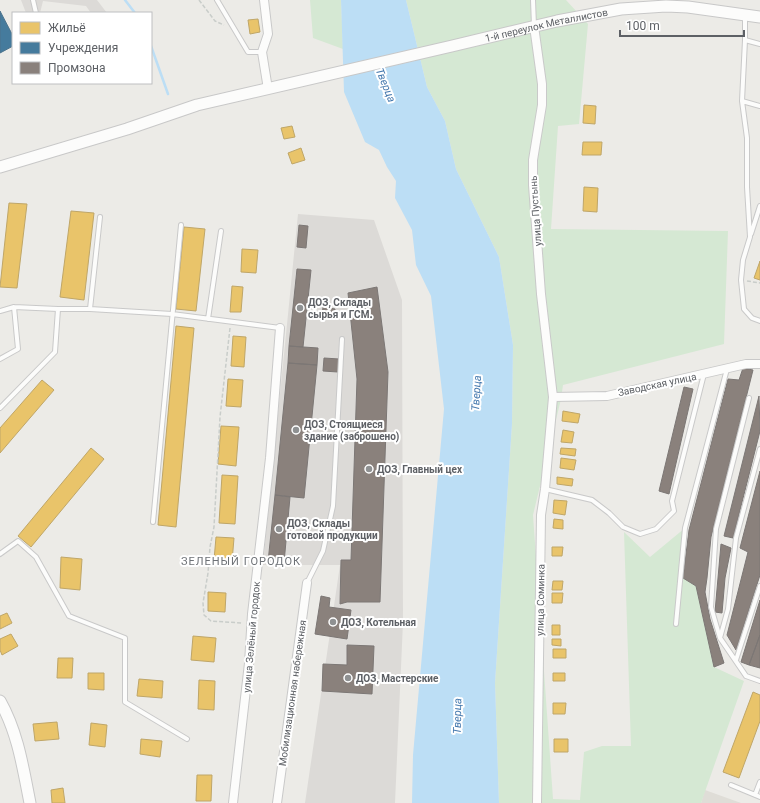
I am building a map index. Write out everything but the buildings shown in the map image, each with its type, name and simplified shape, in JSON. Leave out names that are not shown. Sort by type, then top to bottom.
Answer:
[{"type":"street","points":[[264,0],[268,34],[262,52],[268,89]]},
{"type":"street","name":"1-й переулок Металлистов","points":[[0,167],[197,105],[578,17],[634,8],[689,4],[760,16]]},
{"type":"street","name":"улица Пустынь","points":[[534,26],[542,84],[542,105],[533,160],[533,185],[541,294],[553,397]]},
{"type":"street","name":"улица Зелёный городок","points":[[233,803],[250,663],[251,625],[270,458],[280,328]]},
{"type":"street","name":"Заводская улица","points":[[553,397],[607,396],[759,362]]},
{"type":"street","name":"улица Соминка","points":[[537,803],[541,522],[546,489],[553,397]]},
{"type":"street","name":"Мобилизационная набережная","points":[[277,803],[307,583]]},
{"type":"street","points":[[0,700],[10,720],[17,740],[30,803]]},
{"type":"lane","points":[[33,0],[36,12]]},
{"type":"lane","points":[[217,0],[248,52],[262,52]]},
{"type":"lane","points":[[533,0],[534,26]]},
{"type":"lane","points":[[744,14],[745,40],[742,101],[747,138],[747,187],[750,236]]},
{"type":"lane","points":[[745,40],[760,44]]},
{"type":"lane","points":[[742,101],[760,106]]},
{"type":"lane","points":[[760,206],[743,260],[741,280],[744,309],[752,318],[760,321]]},
{"type":"lane","points":[[90,309],[100,217]]},
{"type":"lane","points":[[153,522],[181,225]]},
{"type":"lane","points":[[208,319],[221,231]]},
{"type":"lane","points":[[0,359],[18,349],[14,306]]},
{"type":"lane","points":[[0,311],[14,306],[58,309],[90,309],[172,314],[280,328]]},
{"type":"lane","points":[[0,408],[55,352],[58,309]]},
{"type":"lane","points":[[307,583],[322,551],[333,506],[342,339]]},
{"type":"lane","points":[[676,624],[685,528],[727,369]]},
{"type":"lane","points":[[546,489],[592,500],[623,526],[640,534],[656,529],[674,511],[672,501],[704,374]]},
{"type":"lane","points":[[750,398],[716,529],[711,607],[720,638],[746,676],[760,681]]},
{"type":"lane","points":[[720,638],[728,609],[736,538],[760,449]]},
{"type":"lane","points":[[0,554],[18,541],[36,557],[70,616],[125,638],[125,702],[187,739]]},
{"type":"lane","points":[[736,660],[760,586]]},
{"type":"lane","points":[[731,785],[758,796],[760,782]]},
{"type":"path","points":[[199,0],[215,22],[235,30]]},
{"type":"path","points":[[741,280],[760,283]]},
{"type":"path","points":[[231,322],[220,417],[214,528],[210,547],[208,573],[203,603],[204,615],[211,621],[246,623],[251,625]]},
{"type":"shaded area","points":[[21,0],[97,0],[106,12],[90,12],[86,6],[43,1],[40,12],[26,12]]},
{"type":"shaded area","points":[[298,214],[374,220],[402,300],[403,622],[395,803],[305,803],[340,565],[263,565]]},
{"type":"shaded area","points":[[705,790],[741,803],[701,803]]},
{"type":"green space","points":[[310,0],[341,0],[343,49],[313,38]]},
{"type":"green space","points":[[406,0],[566,0],[588,24],[579,124],[558,126],[551,229],[728,231],[724,344],[563,385],[533,515],[553,799],[580,800],[584,752],[602,746],[631,746],[624,532],[650,557],[685,528],[680,576],[696,586],[714,667],[744,681],[701,803],[499,803],[495,683],[512,424],[513,345],[499,257],[456,169],[445,121],[427,87]]},
{"type":"water","name":"Тверца","points":[[341,0],[406,0],[427,87],[445,121],[456,169],[499,257],[513,345],[512,424],[495,683],[499,803],[412,803],[413,755],[444,409],[431,296],[416,265],[412,230],[395,198],[396,181],[379,150],[365,142],[344,92]]},
{"type":"waterway","points":[[125,0],[134,12]]},
{"type":"waterway","points":[[152,49],[168,94]]},
{"type":"place","name":"ДОЗ, Склады сырья и ГСМ.","points":[[300,308]]},
{"type":"place","name":"ДОЗ, Стоящиеся здание (заброшено)","points":[[296,430]]},
{"type":"place","name":"ДОЗ, Главный цех","points":[[369,469]]},
{"type":"place","name":"ДОЗ, Склады готовой продукции","points":[[279,529]]},
{"type":"place","name":"ДОЗ, Котельная","points":[[333,622]]},
{"type":"place","name":"ДОЗ, Мастерские","points":[[348,678]]},
{"type":"district","name":"ЗЕЛЕНЫЙ ГОРОДОК","points":[[241,561]]}]
